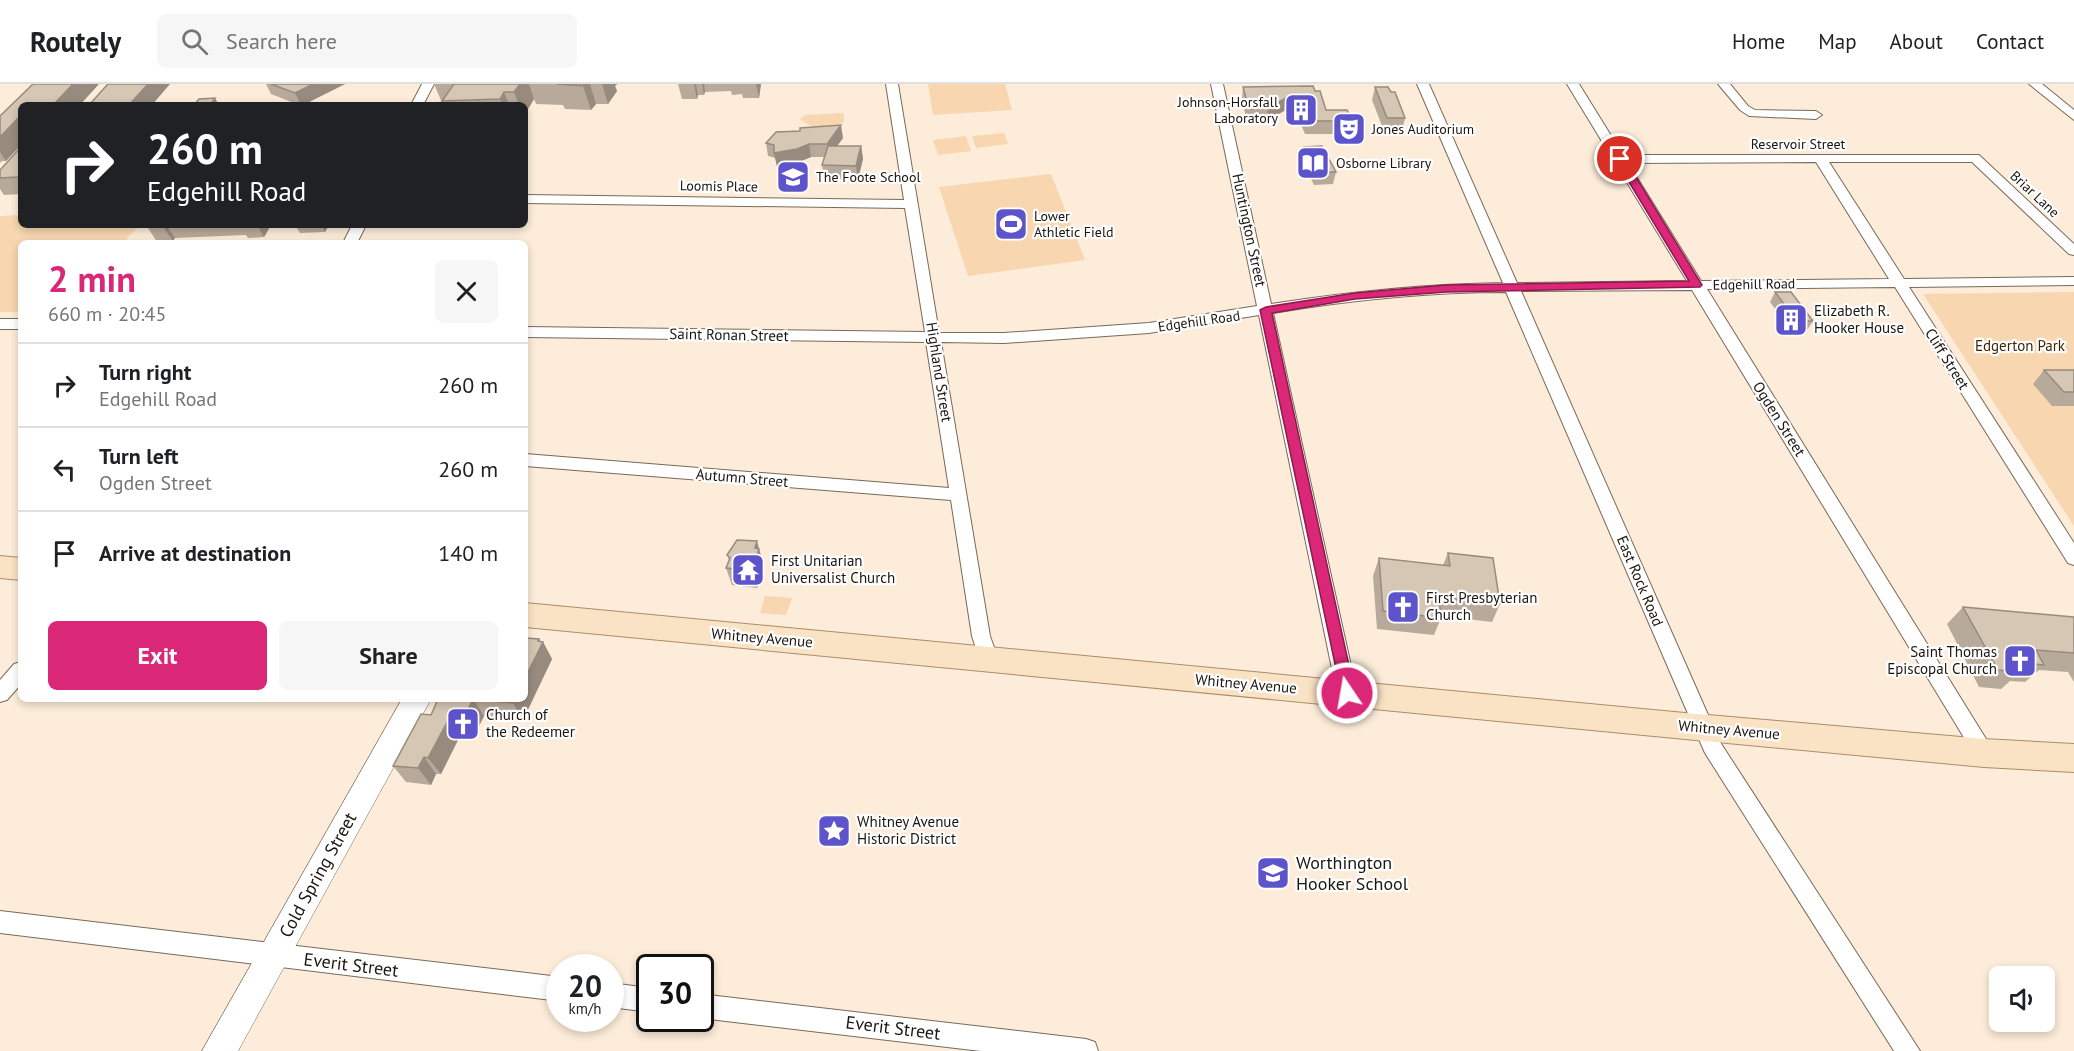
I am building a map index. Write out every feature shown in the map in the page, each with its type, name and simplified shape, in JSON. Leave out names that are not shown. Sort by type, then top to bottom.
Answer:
[{"type":"main road","points":[[0,567],[18,569]]},
{"type":"main road","name":"Whitney Avenue","points":[[528,615],[1704,728],[1984,753],[2074,758]]},
{"type":"street","points":[[419,102],[428,84]]},
{"type":"street","name":"Highland Street","points":[[892,84],[981,636],[988,659]]},
{"type":"street","name":"Huntington Street","points":[[1217,84],[1347,693]]},
{"type":"street","name":"East Rock Road","points":[[1423,84],[1712,747],[1908,1051]]},
{"type":"street","name":"Ogden Street","points":[[1573,84],[1984,753]]},
{"type":"street","points":[[1724,84],[1744,108],[1753,113],[1816,115]]},
{"type":"street","points":[[2035,84],[2074,116]]},
{"type":"street","name":"Reservoir Street","points":[[1620,159],[1975,158]]},
{"type":"street","name":"Briar Lane","points":[[1975,158],[2074,251]]},
{"type":"street","name":"Cliff Street","points":[[1821,160],[2074,558]]},
{"type":"street","name":"Loomis Place","points":[[528,199],[912,204]]},
{"type":"street","name":"Edgehill Road","points":[[934,339],[1015,338],[1105,333],[1183,324],[1380,293],[1512,287],[2074,281]]},
{"type":"street","points":[[0,324],[18,324]]},
{"type":"street","name":"Saint Ronan Street","points":[[528,332],[934,339]]},
{"type":"street","name":"Autumn Street","points":[[528,460],[959,495]]},
{"type":"street","points":[[0,694],[18,673]]},
{"type":"street","name":"Cold Spring Street","points":[[219,1051],[415,702]]},
{"type":"street","name":"Everit Street","points":[[0,922],[546,987]]},
{"type":"street","name":"Everit Street","points":[[714,1008],[1086,1051]]},
{"type":"green space","points":[[928,84],[1005,84],[1012,110],[933,115]]},
{"type":"green space","points":[[842,113],[844,122],[827,128],[810,126],[800,119],[805,115]]},
{"type":"green space","points":[[1004,133],[1008,144],[976,148],[972,136]]},
{"type":"green space","points":[[966,136],[971,151],[938,155],[933,140]]},
{"type":"green space","name":"Lower Athletic Field","points":[[1051,174],[1085,260],[968,276],[939,187]]},
{"type":"green space","points":[[18,215],[18,228],[138,228],[126,238],[128,240],[18,240],[18,312],[0,312],[0,216]]},
{"type":"green space","name":"Edgerton Park","points":[[2074,292],[2074,526],[1923,294]]},
{"type":"green space","points":[[765,596],[792,598],[786,615],[760,613]]},
{"type":"building","points":[[33,84],[73,84],[56,102],[18,102],[18,118],[0,137],[0,116]]},
{"type":"building","points":[[108,84],[148,84],[132,102],[92,102]]},
{"type":"building","points":[[271,84],[313,84],[295,93]]},
{"type":"building","points":[[454,84],[520,84],[514,92],[504,92],[500,99],[442,101]]},
{"type":"building","points":[[557,84],[585,84],[583,86]]},
{"type":"building","points":[[1313,86],[1315,91],[1320,91],[1326,110],[1347,110],[1353,121],[1307,121],[1298,98],[1286,98],[1268,108],[1249,109],[1243,87]]},
{"type":"building","points":[[1375,87],[1388,87],[1391,92],[1395,92],[1405,118],[1387,118]]},
{"type":"building","points":[[215,98],[212,102],[196,102],[199,99]]},
{"type":"building","points":[[841,125],[827,144],[809,144],[797,149],[774,153],[774,145],[766,143],[776,132]]},
{"type":"building","points":[[828,146],[861,146],[856,166],[822,165]]},
{"type":"building","points":[[1322,146],[1336,172],[1316,172],[1304,147]]},
{"type":"building","points":[[18,150],[18,177],[0,178],[0,170]]},
{"type":"building","points":[[1775,292],[1791,292],[1813,321],[1797,321]]},
{"type":"building","points":[[2044,370],[2074,370],[2074,392],[2064,392]]},
{"type":"building","points":[[737,540],[757,541],[755,548],[759,549],[752,570],[726,568],[730,558],[727,555]]},
{"type":"building","points":[[1448,553],[1493,558],[1500,604],[1439,597],[1441,618],[1383,611],[1379,558],[1450,566]]},
{"type":"building","points":[[1963,607],[2074,617],[2074,653],[2036,650],[2044,665],[2015,662],[2020,672],[1998,670]]},
{"type":"building","points":[[528,638],[539,639],[538,641],[543,642],[528,672]]},
{"type":"building","points":[[437,702],[472,702],[466,713],[453,711],[428,758],[424,757],[418,768],[393,766],[421,714],[431,715]]},
{"type":"place","name":"Johnson-Horsfall Laboratory","points":[[1301,110]]},
{"type":"place","name":"Jones Auditorium","points":[[1349,129]]},
{"type":"place","name":"Osborne Library","points":[[1313,163]]},
{"type":"place","name":"The Foote School","points":[[793,177]]},
{"type":"place","name":"Lower Athletic Field","points":[[1011,224]]},
{"type":"place","name":"Elizabeth R. Hooker House","points":[[1791,320]]},
{"type":"place","name":"First Unitarian Universalist Church","points":[[748,570]]},
{"type":"place","name":"First Presbyterian Church","points":[[1403,607]]},
{"type":"place","name":"Saint Thomas Episcopal Church","points":[[2020,661]]},
{"type":"place","name":"Church of the Redeemer","points":[[463,724]]},
{"type":"place","name":"Whitney Avenue Historic District","points":[[834,831]]},
{"type":"place","name":"Worthington Hooker School","points":[[1273,873]]},
{"type":"route","points":[[1347,693],[1266,310],[1355,296],[1446,288],[1696,285],[1620,159]]}]
